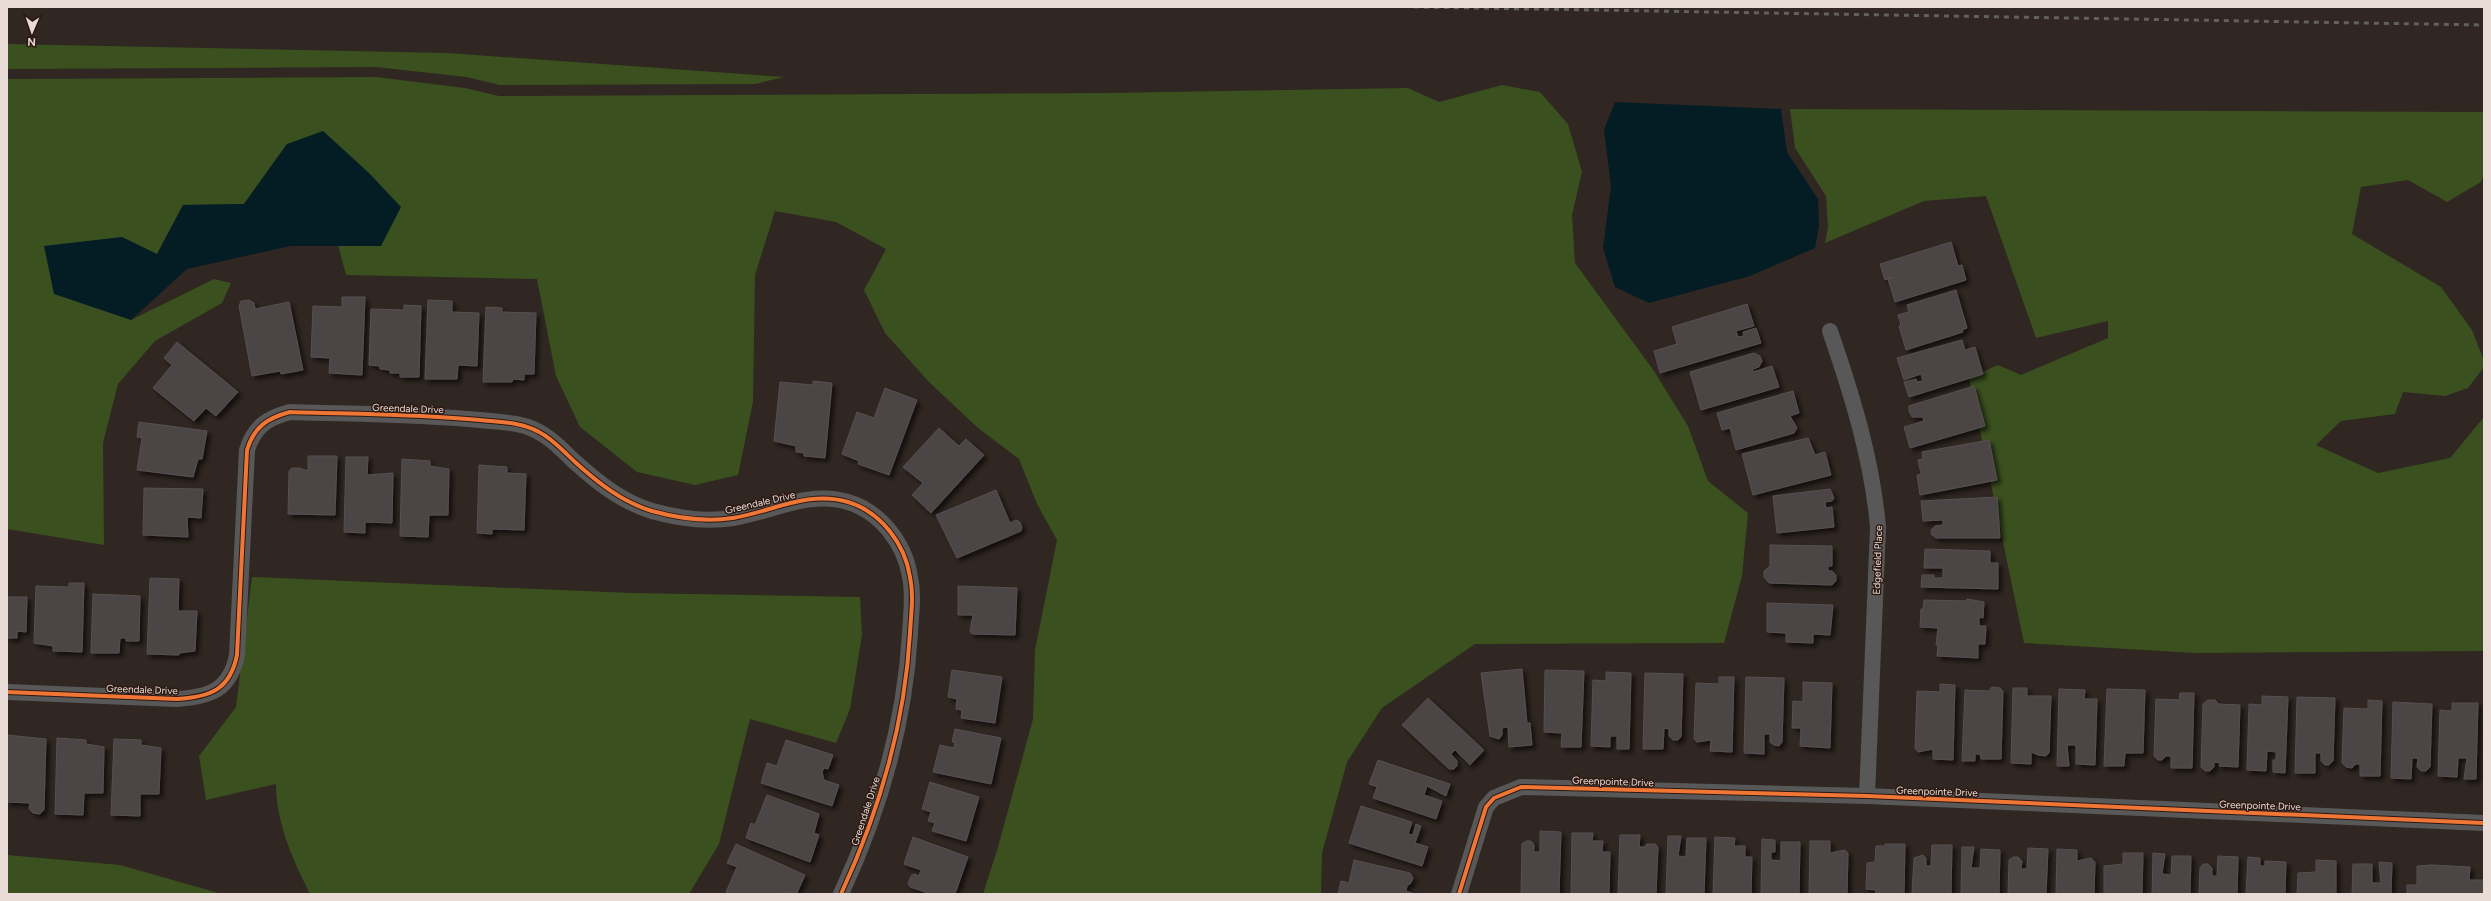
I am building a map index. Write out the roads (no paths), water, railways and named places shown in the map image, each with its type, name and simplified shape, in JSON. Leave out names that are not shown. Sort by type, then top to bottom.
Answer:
[{"type":"street","name":"Edgefield Place","points":[[1830,331],[1855,405],[1874,484],[1878,527],[1867,796]]},
{"type":"street","name":"Greendale Drive","points":[[7,692],[177,699],[202,698],[216,691],[225,683],[234,671],[237,655],[247,450],[252,436],[260,425],[272,416],[290,412],[454,418],[517,424],[538,431],[596,481],[620,496],[650,510],[683,517],[707,520],[734,518],[779,504],[821,498],[849,502],[873,515],[890,530],[902,549],[910,576],[912,604],[909,658],[890,759],[877,806],[841,894]]},
{"type":"street","name":"Greenpointe Drive","points":[[1459,894],[1486,807],[1494,798],[1521,787],[1867,796],[2484,823]]},
{"type":"water","points":[[1615,102],[1781,109],[1787,152],[1818,199],[1819,225],[1815,248],[1750,276],[1649,303],[1615,287],[1603,248],[1611,186],[1604,130]]},
{"type":"water","points":[[323,131],[369,173],[401,207],[381,246],[290,246],[187,269],[131,320],[54,294],[44,246],[122,237],[157,254],[183,205],[244,204],[287,144]]},
{"type":"railway","points":[[1414,7],[2484,25]]}]
